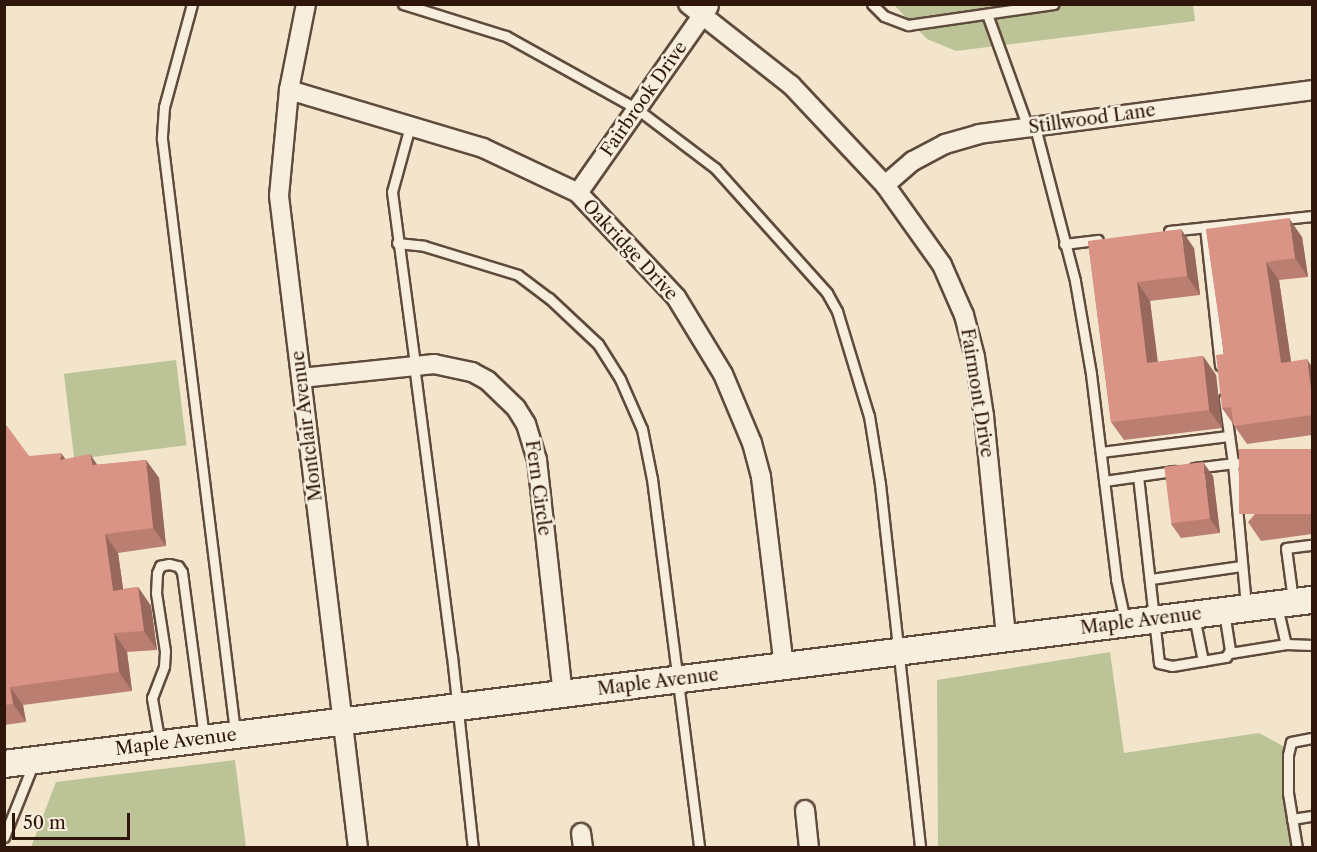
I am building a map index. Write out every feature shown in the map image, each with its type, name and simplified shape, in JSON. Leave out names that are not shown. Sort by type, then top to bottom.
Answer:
[{"type":"main road","name":"Maple Avenue","points":[[4,764],[1294,602]]},
{"type":"street","name":"Montclair Avenue","points":[[306,4],[289,90],[279,196],[358,848]]},
{"type":"street","name":"Fairbrook Drive","points":[[578,193],[637,109],[700,8]]},
{"type":"street","name":"Fairmont Drive","points":[[700,8],[791,85],[885,185],[942,265],[964,315],[975,357],[984,416],[1006,638]]},
{"type":"street","name":"Oakridge Drive","points":[[289,90],[483,148],[578,193],[676,297],[706,345],[741,413],[761,477],[784,666]]},
{"type":"street","name":"Stillwood Lane","points":[[885,185],[913,161],[945,144],[979,134],[1312,90]]},
{"type":"street","name":"Fern Circle","points":[[301,378],[415,365],[453,367],[488,381],[510,400],[526,424],[537,460],[563,694]]},
{"type":"street","points":[[805,810],[809,848]]},
{"type":"lane","points":[[192,4],[164,107],[162,139],[235,735]]},
{"type":"lane","points":[[403,4],[506,36],[637,109],[715,168],[827,293],[837,311],[869,416],[900,652],[920,848]]},
{"type":"lane","points":[[872,4],[884,16],[908,25],[1053,4]]},
{"type":"lane","points":[[987,14],[1031,127],[1075,281],[1101,452],[1116,579],[1126,623]]},
{"type":"lane","points":[[410,126],[392,192],[452,656],[473,848]]},
{"type":"lane","points":[[1158,232],[1312,216]]},
{"type":"lane","points":[[1205,227],[1221,378]]},
{"type":"lane","points":[[1064,244],[1111,238]]},
{"type":"lane","points":[[398,243],[424,246],[518,275],[549,298],[598,345],[620,379],[642,429],[652,479],[699,848]]},
{"type":"lane","points":[[1223,390],[1233,463],[1241,566],[1230,653]]},
{"type":"lane","points":[[1101,452],[1228,436]]},
{"type":"lane","points":[[1104,481],[1244,461]]},
{"type":"lane","points":[[1138,476],[1159,663],[1172,666],[1286,644],[1312,645]]},
{"type":"lane","points":[[1286,644],[1294,602],[1286,548],[1312,545]]},
{"type":"lane","points":[[160,744],[152,698],[164,666],[165,651],[156,593],[157,573],[160,566],[169,564],[178,566],[182,572],[205,738]]},
{"type":"lane","points":[[1151,579],[1241,566]]},
{"type":"lane","points":[[1194,615],[1203,661]]},
{"type":"lane","points":[[1297,848],[1288,793],[1290,749],[1291,742],[1312,738]]},
{"type":"lane","points":[[4,837],[35,760]]},
{"type":"lane","points":[[1293,819],[1312,816]]},
{"type":"green space","points":[[894,5],[1193,5],[1195,21],[956,51],[927,39]]},
{"type":"green space","points":[[176,360],[186,445],[74,459],[64,374]]},
{"type":"green space","points":[[1110,652],[1124,753],[1259,733],[1283,746],[1295,847],[938,847],[937,680]]},
{"type":"green space","points":[[235,760],[246,847],[31,847],[56,782]]},
{"type":"building","points":[[1289,218],[1295,258],[1266,262],[1281,363],[1307,359],[1312,415],[1234,426],[1231,407],[1222,408],[1216,355],[1224,354],[1206,229]]},
{"type":"building","points":[[1181,229],[1187,276],[1137,282],[1147,363],[1203,356],[1209,410],[1111,422],[1088,241]]},
{"type":"building","points":[[4,426],[7,426],[29,456],[61,453],[60,460],[90,454],[92,465],[146,460],[153,528],[105,534],[113,591],[138,587],[144,631],[114,633],[119,672],[10,687],[13,704],[4,705]]},
{"type":"building","points":[[1239,449],[1312,449],[1312,514],[1239,514]]},
{"type":"building","points":[[1203,462],[1210,519],[1171,523],[1164,467]]}]
